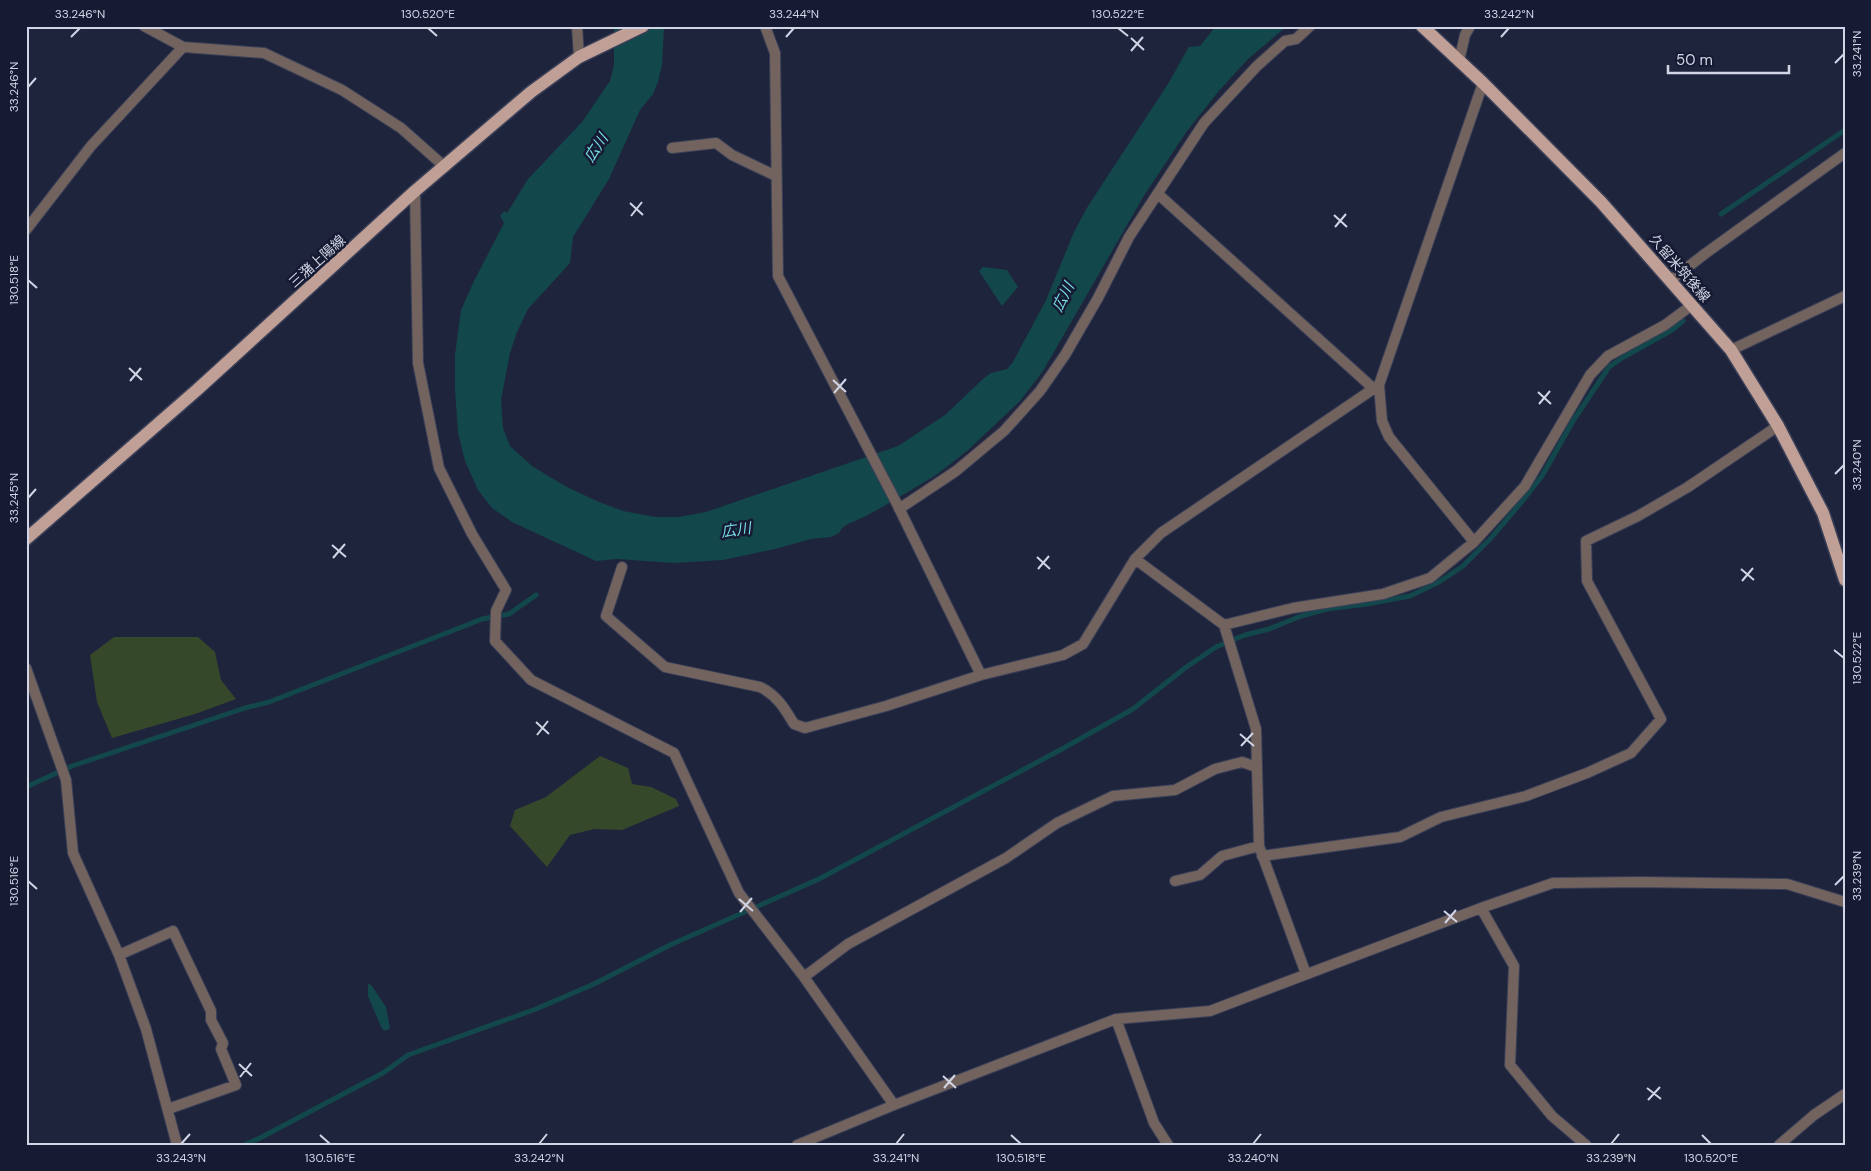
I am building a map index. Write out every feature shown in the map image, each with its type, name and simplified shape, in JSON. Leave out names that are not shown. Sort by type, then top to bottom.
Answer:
[{"type":"main road","name":"三潴上陽線","points":[[26,539],[198,389],[415,192],[531,92],[594,48],[643,26]]},
{"type":"main road","name":"久留米筑後線","points":[[1422,26],[1483,83],[1601,202],[1731,350],[1778,426],[1823,513],[1845,580]]},
{"type":"street","points":[[144,26],[183,47],[264,53],[342,90],[401,128],[445,167]]},
{"type":"street","points":[[577,26],[579,57]]},
{"type":"street","points":[[765,26],[775,54],[778,276],[898,506],[981,675]]},
{"type":"street","points":[[898,506],[956,471],[1004,431],[1040,391],[1065,355],[1098,298],[1129,237],[1204,123],[1257,66],[1285,41],[1296,40],[1310,26]]},
{"type":"street","points":[[1459,61],[1465,35],[1470,26]]},
{"type":"street","points":[[26,230],[91,146],[183,47]]},
{"type":"street","points":[[1474,542],[1389,437],[1382,420],[1377,387],[1483,83]]},
{"type":"street","points":[[672,148],[716,143],[732,156],[776,176]]},
{"type":"street","points":[[1671,280],[1845,153]]},
{"type":"street","points":[[415,192],[418,363],[439,468],[472,534],[506,590],[496,611],[495,641],[531,680],[674,753],[739,893],[804,976],[894,1105]]},
{"type":"street","points":[[1158,194],[1377,387]]},
{"type":"street","points":[[1731,350],[1845,296]]},
{"type":"street","points":[[1224,625],[1293,608],[1391,591],[1430,578],[1474,542],[1526,486],[1590,375],[1608,356],[1665,325],[1692,305]]},
{"type":"street","points":[[622,567],[606,616],[665,667],[760,687],[768,691],[782,704],[794,724],[805,728],[886,706],[981,675],[1063,655],[1083,644],[1135,559],[1161,533],[1377,387]]},
{"type":"street","points":[[1175,880],[1200,875],[1222,856],[1400,837],[1441,817],[1526,796],[1587,773],[1631,753],[1661,719],[1587,581],[1586,541],[1638,516],[1688,487],[1778,426]]},
{"type":"street","points":[[1135,559],[1224,625],[1256,729],[1260,851],[1306,974]]},
{"type":"street","points":[[26,668],[66,780],[73,852],[118,955],[146,1029],[177,1145]]},
{"type":"street","points":[[804,976],[848,944],[1006,858],[1058,822],[1113,796],[1175,790],[1215,769],[1242,762],[1256,767]]},
{"type":"street","points":[[797,1145],[894,1105],[1116,1019],[1210,1011],[1481,908],[1553,883],[1787,884],[1845,902]]},
{"type":"street","points":[[1481,908],[1514,966],[1510,1065],[1552,1116],[1586,1145]]},
{"type":"street","points":[[118,955],[173,931],[212,1011],[211,1020],[223,1043],[221,1049],[236,1085],[168,1109]]},
{"type":"street","points":[[1116,1019],[1154,1123],[1168,1145]]},
{"type":"street","points":[[1779,1145],[1814,1114],[1845,1094]]},
{"type":"shaded area","points":[[114,637],[198,637],[215,652],[221,680],[236,699],[195,714],[112,738],[97,702],[90,655]]},
{"type":"shaded area","points":[[600,756],[628,768],[632,784],[651,787],[676,799],[679,806],[622,830],[594,829],[570,835],[547,867],[510,826],[515,810],[546,797]]},
{"type":"water","name":"広川","points":[[614,26],[664,26],[662,65],[658,82],[653,94],[640,110],[609,179],[573,237],[570,263],[528,309],[517,332],[510,353],[501,400],[503,428],[510,446],[532,466],[565,486],[623,511],[656,517],[679,517],[706,512],[898,446],[945,415],[991,373],[1007,369],[1013,362],[1046,300],[1074,232],[1088,206],[1168,84],[1189,47],[1200,46],[1216,26],[1287,26],[1247,60],[1187,131],[1145,194],[1043,371],[1020,401],[967,451],[936,475],[886,505],[848,524],[839,533],[831,537],[811,539],[723,560],[674,563],[617,559],[596,561],[512,522],[492,508],[478,490],[465,461],[458,433],[455,355],[461,310],[504,223],[500,216],[504,211],[507,213],[528,179],[582,122],[610,81],[614,65]]},
{"type":"water","points":[[983,267],[1007,270],[1018,287],[1002,306],[979,271]]},
{"type":"water","points":[[368,983],[386,1007],[390,1028],[386,1031],[382,1029],[368,996]]},
{"type":"waterway","points":[[1721,214],[1845,130]]},
{"type":"waterway","points":[[244,1145],[383,1073],[408,1055],[536,1009],[594,984],[670,945],[819,879],[1133,709],[1185,668],[1216,647],[1301,616],[1327,609],[1410,596],[1439,582],[1463,566],[1491,538],[1524,499],[1542,476],[1573,421],[1609,367],[1672,330],[1683,321]]},
{"type":"waterway","points":[[26,787],[72,766],[245,708],[269,702],[482,619],[509,614],[536,595]]}]
